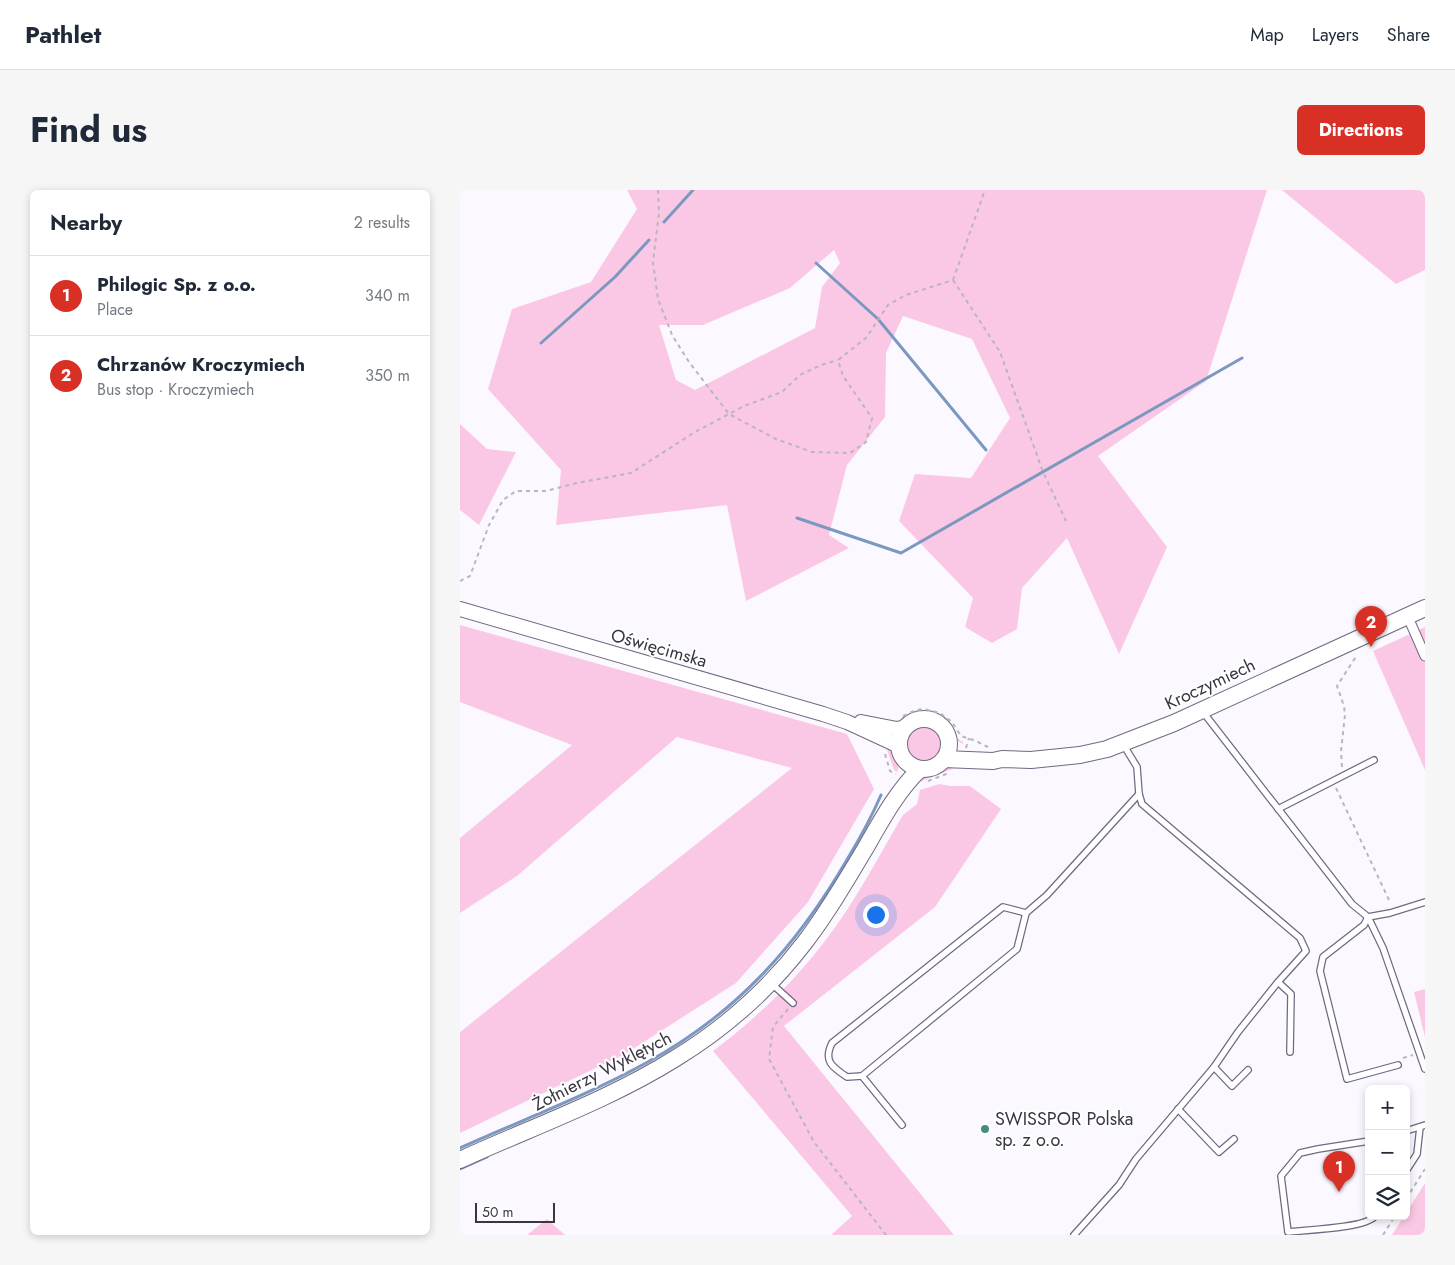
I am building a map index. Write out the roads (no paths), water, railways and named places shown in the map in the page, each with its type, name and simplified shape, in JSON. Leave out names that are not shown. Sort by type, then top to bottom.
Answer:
[{"type":"main road","name":"Kroczymiech","points":[[948,741],[954,745],[1002,759],[1031,760],[1098,751],[1123,744],[1202,710],[1425,608]]},
{"type":"main road","points":[[926,719],[934,721],[946,733],[948,741],[944,759],[933,767],[920,768],[908,763],[901,752],[900,722],[910,723],[926,719]]},
{"type":"main road","name":"Żołnierzy Wyklętych","points":[[890,804],[901,752]]},
{"type":"main road","name":"Kroczymiech","points":[[944,759],[993,761],[1002,759]]},
{"type":"main road","name":"Żołnierzy Wyklętych","points":[[460,1160],[591,1102],[652,1072],[683,1054],[718,1029],[770,982],[804,943],[824,917],[848,879],[890,804],[920,768]]},
{"type":"street","name":"Oświęcimska","points":[[460,609],[847,722],[901,752]]},
{"type":"street","points":[[1411,624],[1425,656]]},
{"type":"street","name":"Oświęcimska","points":[[847,722],[860,722],[897,729],[900,722]]},
{"type":"lane","points":[[1202,710],[1352,904],[1368,917],[1383,948],[1425,1070]]},
{"type":"lane","points":[[1074,1235],[1119,1185],[1136,1159],[1214,1067],[1238,1032],[1278,982],[1306,951],[1300,938],[1142,804],[1139,794],[1138,767],[1123,744]]},
{"type":"lane","points":[[1278,809],[1374,760]]},
{"type":"lane","points":[[1026,913],[1004,907],[832,1043],[828,1051],[828,1061],[836,1070],[847,1077],[862,1076],[1017,949],[1026,913],[1047,895],[1139,794]]},
{"type":"lane","points":[[1368,917],[1390,914],[1425,902]]},
{"type":"lane","points":[[1368,917],[1364,925],[1323,957],[1320,971],[1348,1079],[1398,1065]]},
{"type":"lane","points":[[770,982],[793,1003]]},
{"type":"lane","points":[[1278,982],[1291,994],[1290,1052]]},
{"type":"lane","points":[[1214,1067],[1232,1086],[1248,1070]]},
{"type":"lane","points":[[862,1076],[902,1125]]},
{"type":"lane","points":[[1178,1109],[1219,1152],[1234,1139]]},
{"type":"lane","points":[[1409,1130],[1422,1126],[1417,1154],[1410,1165]]},
{"type":"lane","points":[[1365,1142],[1300,1153],[1281,1176],[1288,1232],[1360,1225],[1373,1220]]},
{"type":"waterway","points":[[664,222],[693,190]]},
{"type":"waterway","points":[[541,343],[615,277],[649,240]]},
{"type":"waterway","points":[[816,263],[878,319],[986,450]]},
{"type":"waterway","points":[[797,518],[901,553],[1242,358]]},
{"type":"waterway","points":[[460,1148],[577,1097],[646,1063],[678,1044],[736,1000],[762,975],[808,920],[852,850],[881,795]]},
{"type":"waterway","points":[[460,1169],[487,1157]]},
{"type":"place","name":"Chrzanów Kroczymiech","points":[[1371,647]]},
{"type":"place","name":"SWISSPOR Polska sp. z o.o.","points":[[985,1129]]},
{"type":"place","name":"Philogic Sp. z o.o.","points":[[1339,1192]]}]
